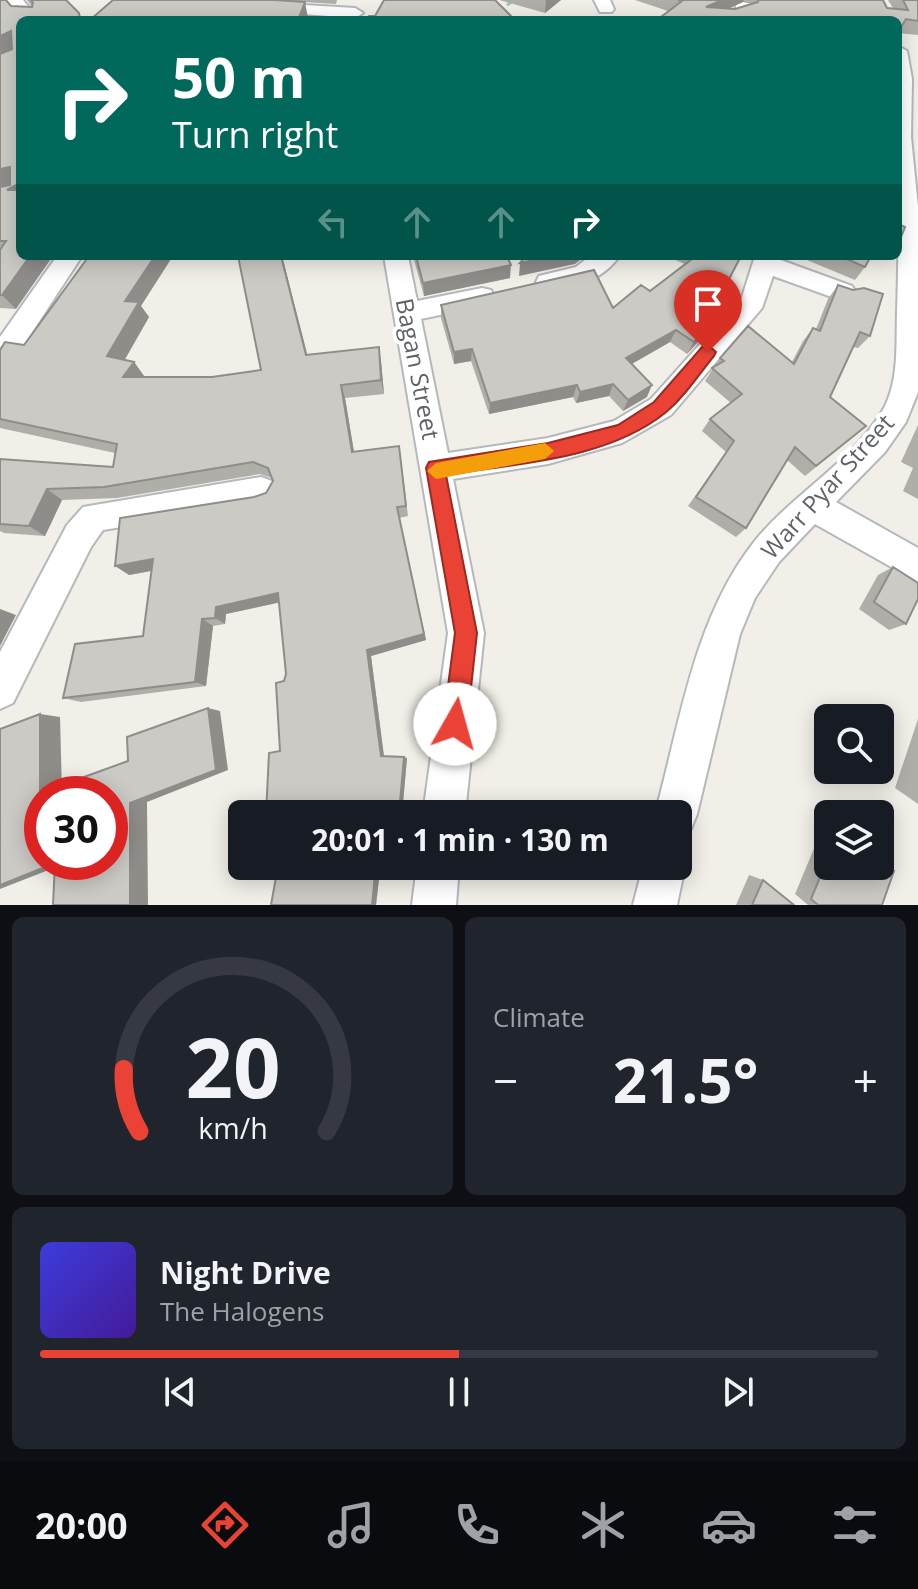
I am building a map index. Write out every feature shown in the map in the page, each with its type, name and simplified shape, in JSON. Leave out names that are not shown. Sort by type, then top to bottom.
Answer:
[{"type":"street","points":[[14,0],[28,16]]},
{"type":"street","points":[[250,7],[355,11]]},
{"type":"street","points":[[726,16],[746,10]]},
{"type":"street","points":[[904,66],[918,54]]},
{"type":"street","name":"Warr Pyar Street","points":[[680,800],[722,634],[743,586],[767,551],[889,424],[908,381],[911,259],[904,66]]},
{"type":"street","points":[[0,358],[67,260]]},
{"type":"street","name":"Bagan Street","points":[[397,260],[466,633],[446,800]]},
{"type":"street","points":[[406,313],[583,274],[602,260]]},
{"type":"street","points":[[435,468],[548,451],[622,431],[661,407],[753,301],[766,260]]},
{"type":"street","points":[[768,260],[843,292]]},
{"type":"street","points":[[0,690],[79,536],[94,517],[261,491]]},
{"type":"street","points":[[811,505],[918,566]]},
{"type":"street","points":[[434,905],[437,880]]},
{"type":"street","points":[[655,905],[661,880]]},
{"type":"path","points":[[507,5],[515,0]]},
{"type":"building","points":[[0,0],[6,0],[11,6],[32,7],[31,0],[66,0],[79,13],[79,16],[16,16],[16,185],[7,190],[16,190],[16,260],[27,260],[2,295],[0,250],[6,241],[0,241],[0,187],[10,185],[10,167],[0,169],[0,54],[12,49],[11,31],[0,36]]},
{"type":"building","points":[[113,0],[305,2],[300,16],[95,16]]},
{"type":"building","points":[[384,0],[495,0],[511,16],[375,16]]},
{"type":"building","points":[[678,0],[722,0],[706,7],[735,9],[758,0],[883,0],[887,8],[908,10],[903,0],[918,0],[918,21],[906,19],[902,26],[902,16],[662,16],[682,1]]},
{"type":"building","points":[[86,260],[152,260],[125,301],[139,302],[107,356],[134,362],[123,377],[212,377],[261,370],[239,260],[282,260],[306,355],[379,347],[381,380],[341,385],[352,452],[399,446],[406,506],[397,507],[424,634],[367,650],[381,756],[404,757],[400,800],[267,800],[269,753],[280,751],[276,683],[284,681],[286,674],[278,593],[216,607],[215,618],[202,619],[195,682],[63,698],[75,644],[143,636],[153,559],[115,566],[120,518],[254,497],[266,493],[273,481],[268,468],[253,462],[104,487],[47,489],[29,526],[0,524],[0,459],[113,467],[117,444],[0,419],[0,350],[5,342],[24,345]]},
{"type":"building","points":[[417,260],[509,260],[511,265],[423,283]]},
{"type":"building","points":[[691,260],[739,260],[729,279],[716,290],[732,299],[694,342],[676,330],[626,358],[652,385],[628,400],[613,384],[580,392],[577,385],[490,403],[472,349],[454,352],[441,305],[594,270],[613,308],[641,285],[650,291]]},
{"type":"building","points":[[849,260],[869,260],[865,267]]},
{"type":"building","points":[[838,285],[883,294],[870,336],[860,332],[830,397],[866,426],[816,466],[795,447],[746,528],[696,497],[734,441],[710,419],[742,394],[712,368],[724,361],[720,358],[748,326],[794,364],[813,328],[820,331]]},
{"type":"building","points":[[893,567],[918,583],[918,599],[906,624],[874,602]]},
{"type":"building","points":[[208,708],[216,770],[130,803],[130,905],[53,905],[54,880],[128,880],[128,776],[87,776],[128,761],[127,737]]},
{"type":"building","points":[[40,714],[40,776],[24,776],[24,875],[0,885],[0,729]]},
{"type":"building","points":[[275,880],[374,880],[372,905],[271,905]]},
{"type":"building","points":[[763,880],[794,905],[752,905]]},
{"type":"building","points":[[819,880],[891,880],[882,905],[818,905],[811,899]]},
{"type":"slow traffic","points":[[436,471],[435,468],[545,451]]},
{"type":"route","points":[[455,724],[466,633],[435,468],[548,451],[622,431],[661,407],[708,352]]}]
